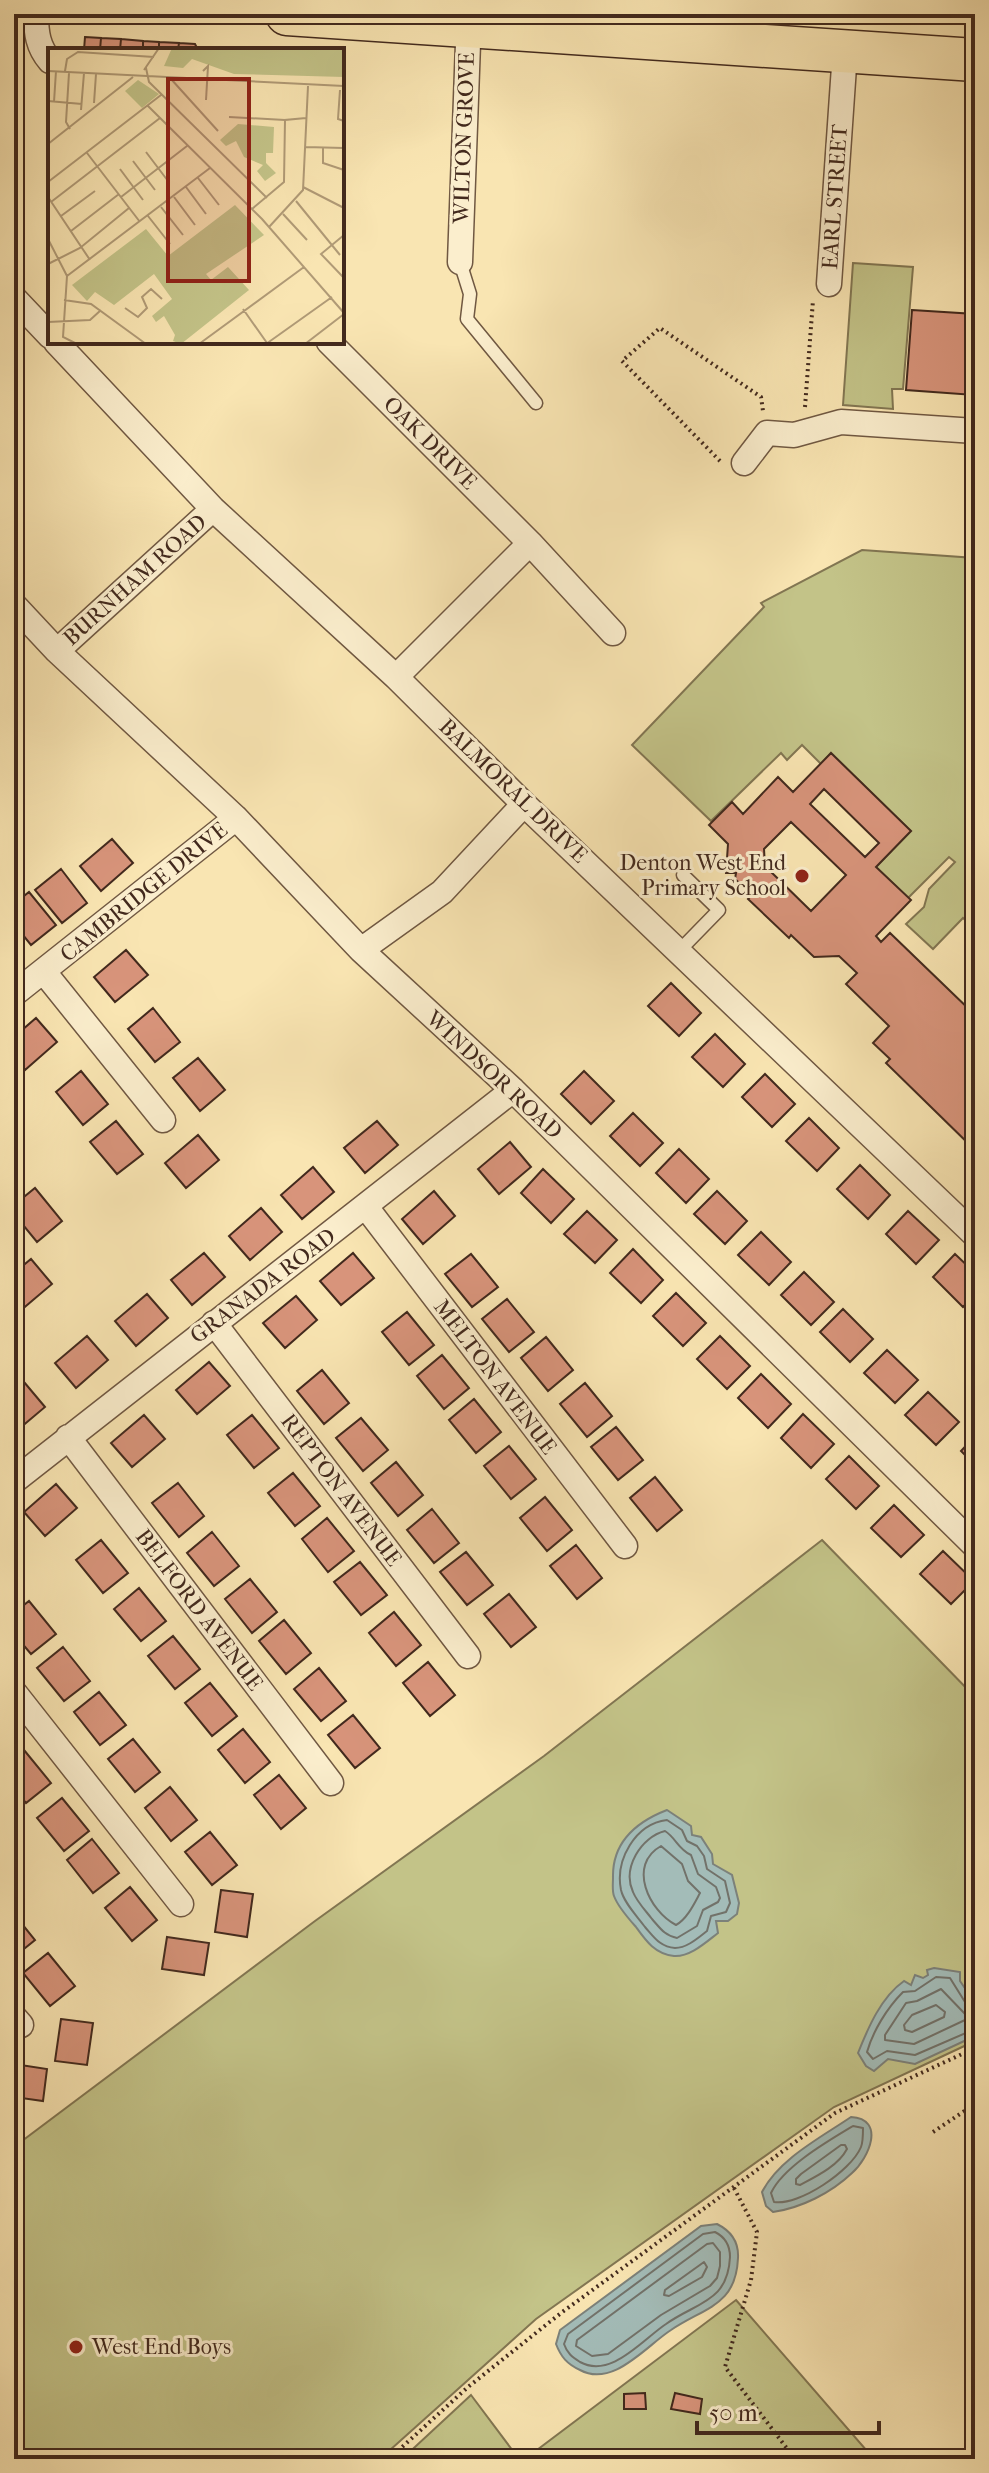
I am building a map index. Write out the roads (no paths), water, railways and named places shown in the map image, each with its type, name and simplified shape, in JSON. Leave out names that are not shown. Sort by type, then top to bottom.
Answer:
[{"type":"highway","points":[[287,14],[469,20],[975,60]]},
{"type":"street","points":[[36,14],[41,50],[48,59]]},
{"type":"street","name":"WILTON GROVE","points":[[460,262],[469,20]]},
{"type":"street","name":"EARL STREET","points":[[829,284],[845,52]]},
{"type":"street","points":[[14,298],[48,334]]},
{"type":"street","name":"BALMORAL DRIVE","points":[[58,344],[213,509],[396,677],[524,804],[975,1235]]},
{"type":"street","name":"OAK DRIVE","points":[[331,344],[530,543],[613,633]]},
{"type":"street","points":[[744,463],[767,433],[794,435],[841,422],[975,431]]},
{"type":"street","name":"BURNHAM ROAD","points":[[57,651],[213,509]]},
{"type":"street","points":[[396,677],[530,543]]},
{"type":"street","name":"WINDSOR ROAD","points":[[14,605],[57,651],[236,818],[361,950],[513,1090],[975,1546]]},
{"type":"street","points":[[361,950],[442,892],[524,804]]},
{"type":"street","name":"CAMBRIDGE DRIVE","points":[[14,994],[236,818]]},
{"type":"street","points":[[44,972],[163,1120]]},
{"type":"street","name":"GRANADA ROAD","points":[[14,1481],[513,1090]]},
{"type":"street","name":"MELTON AVENUE","points":[[366,1207],[625,1546]]},
{"type":"street","name":"REPTON AVENUE","points":[[214,1323],[468,1656]]},
{"type":"street","name":"BELFORD AVENUE","points":[[68,1437],[331,1783]]},
{"type":"street","points":[[14,1692],[181,1904]]},
{"type":"lane","points":[[460,262],[470,294],[467,319],[536,403]]},
{"type":"lane","points":[[679,951],[719,910],[683,875]]},
{"type":"water","points":[[667,1810],[691,1826],[692,1835],[701,1837],[712,1854],[713,1864],[732,1875],[739,1903],[737,1914],[728,1921],[716,1921],[718,1933],[697,1949],[680,1956],[661,1953],[652,1946],[621,1908],[613,1892],[614,1866],[621,1844],[645,1821]]},
{"type":"water","points":[[934,1968],[960,1972],[960,1981],[971,1997],[975,1997],[975,2036],[915,2064],[888,2059],[874,2071],[866,2066],[858,2053],[882,2004],[904,1981],[911,1985],[915,1975],[923,1978],[928,1975],[927,1970]]},
{"type":"water","points":[[851,2117],[862,2119],[871,2132],[864,2158],[852,2173],[835,2187],[805,2203],[773,2212],[766,2206],[762,2192],[779,2169],[801,2150]]},
{"type":"water","points":[[717,2224],[733,2237],[737,2246],[736,2274],[725,2296],[671,2330],[628,2363],[605,2374],[592,2374],[575,2368],[565,2360],[556,2344],[560,2330],[701,2226]]},
{"type":"place","name":"Denton West End Primary School","points":[[802,876]]},
{"type":"place","name":"West End Boys","points":[[76,2347]]}]
